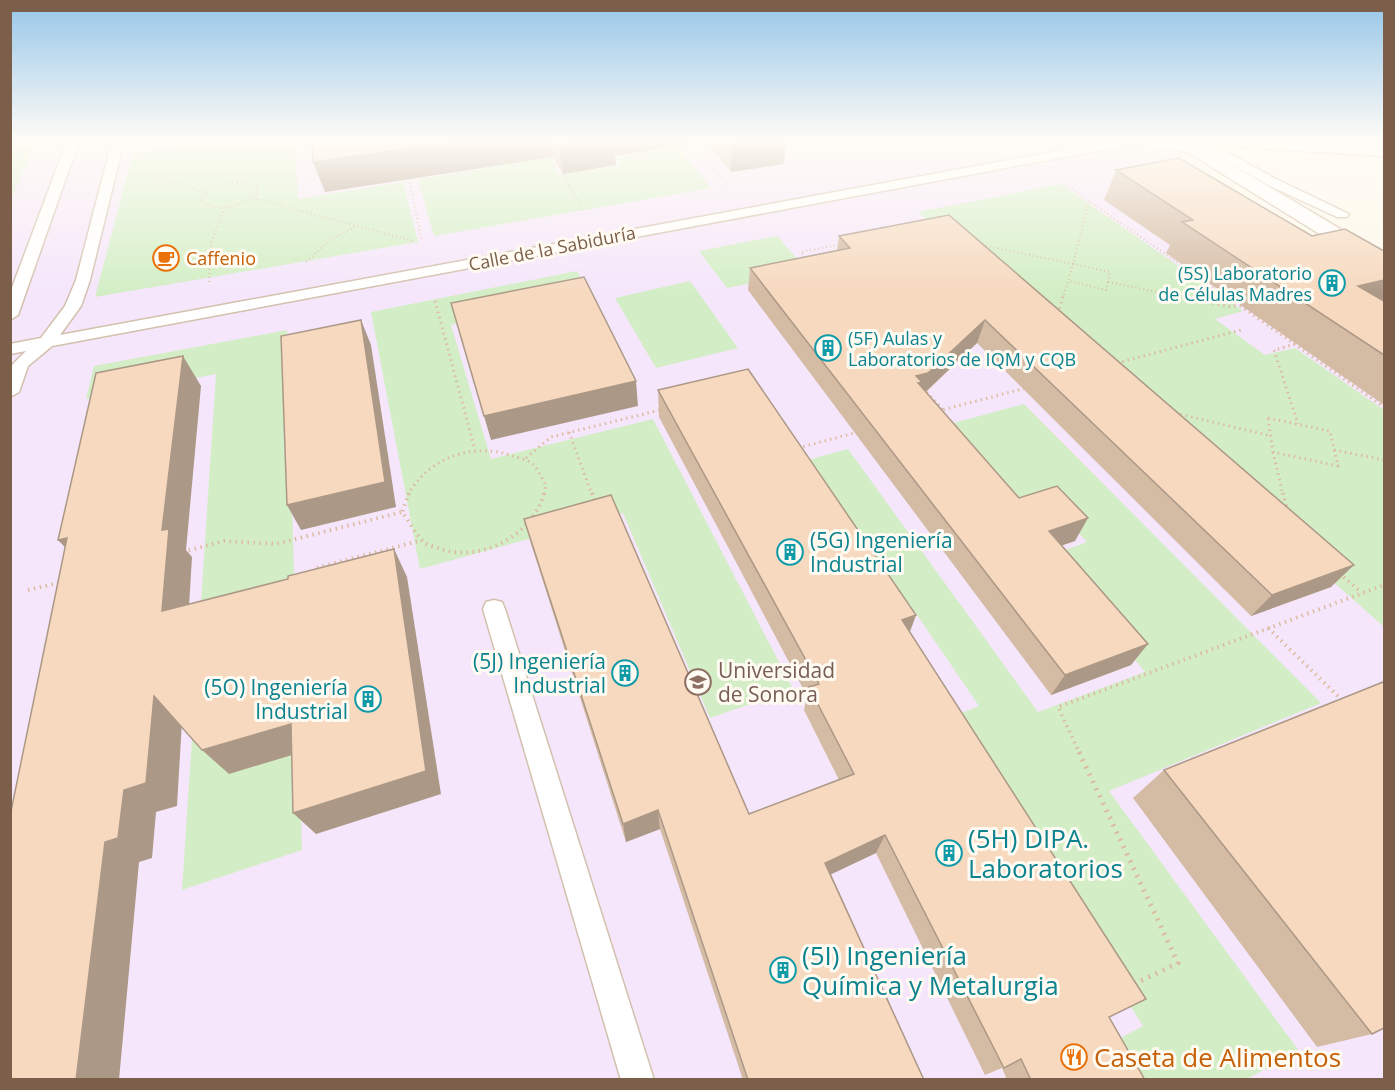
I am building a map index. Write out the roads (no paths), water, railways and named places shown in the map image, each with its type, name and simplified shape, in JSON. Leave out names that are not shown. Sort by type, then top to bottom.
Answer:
[{"type":"main road","points":[[1268,192],[1384,264]]},
{"type":"main road","points":[[1306,192],[1351,219]]},
{"type":"lane","points":[[10,315],[55,192]]},
{"type":"lane","points":[[10,392],[14,356],[46,343],[73,306],[83,280],[105,192]]},
{"type":"lane","name":"Calle de la Sabiduría","points":[[46,343],[856,192]]},
{"type":"lane","points":[[1293,192],[1351,219]]},
{"type":"lane","points":[[494,609],[638,1080]]},
{"type":"place","name":"Caffenio","points":[[166,258]]},
{"type":"place","name":"(5S) Laboratorio de Células Madres","points":[[1332,283]]},
{"type":"place","name":"(5F) Aulas y Laboratorios de IQM y CQB","points":[[828,348]]},
{"type":"place","name":"(5G) Ingeniería Industrial","points":[[790,552]]},
{"type":"place","name":"(5J) Ingeniería Industrial","points":[[625,673]]},
{"type":"place","name":"Universidad de Sonora","points":[[698,682]]},
{"type":"place","name":"(5O) Ingeniería Industrial","points":[[368,699]]},
{"type":"place","name":"(5H) DIPA. Laboratorios","points":[[949,853]]},
{"type":"place","name":"(5I) Ingeniería Química y Metalurgia","points":[[783,970]]},
{"type":"place","name":"Caseta de Alimentos","points":[[1074,1057]]}]
